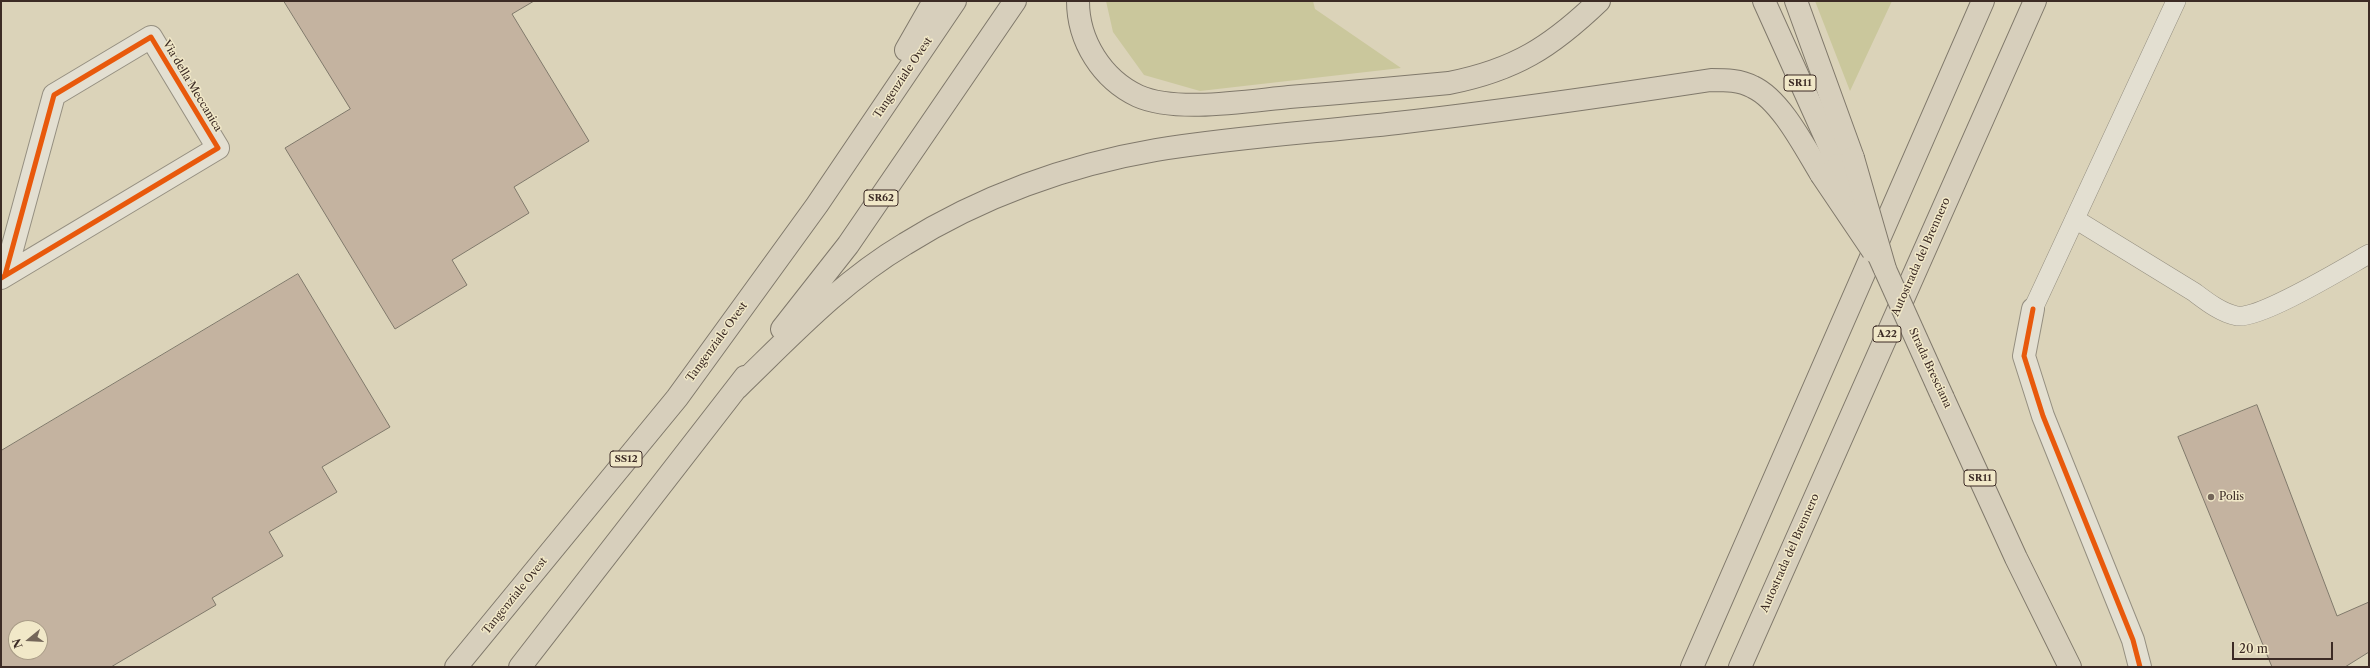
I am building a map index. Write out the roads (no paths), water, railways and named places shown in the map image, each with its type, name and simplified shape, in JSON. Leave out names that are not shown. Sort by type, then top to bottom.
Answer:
[{"type":"main road","points":[[817,205],[934,1]]},
{"type":"main road","name":"Tangenziale Ovest","points":[[456,667],[677,398],[817,205],[955,1]]},
{"type":"main road","name":"SR62","points":[[737,388],[848,245],[1015,1]]},
{"type":"main road","points":[[1078,1],[1084,34],[1091,53],[1105,72],[1118,85],[1139,96],[1157,101],[1209,104],[1450,83],[1479,77],[1510,66],[1540,51],[1575,24],[1599,1]]},
{"type":"main road","name":"SR11","points":[[1764,1],[1837,166]]},
{"type":"main road","points":[[1796,1],[1837,166],[1884,269]]},
{"type":"main road","points":[[1692,667],[1983,1]]},
{"type":"main road","name":"Autostrada del Brennero","points":[[1740,667],[2035,1]]},
{"type":"main road","points":[[520,667],[737,388],[839,291],[872,264],[907,242],[986,202],[1034,182],[1080,168],[1156,150],[1531,108],[1711,80],[1735,81],[1754,87],[1773,102],[1837,166],[1884,269]]},
{"type":"main road","name":"Strada Bresciana","points":[[1884,269],[2016,558],[2070,667]]},
{"type":"street","name":"Via della Meccanica","points":[[152,37],[218,148],[3,276],[54,95],[152,37]]},
{"type":"street","points":[[2033,309],[2024,356],[2043,416],[2133,640],[2140,667]]},
{"type":"lane","points":[[2033,309],[2176,1]]},
{"type":"lane","points":[[2076,219],[2194,292],[2212,306],[2237,316],[2266,310],[2369,254]]},
{"type":"place","name":"Polis","points":[[2211,497]]}]
